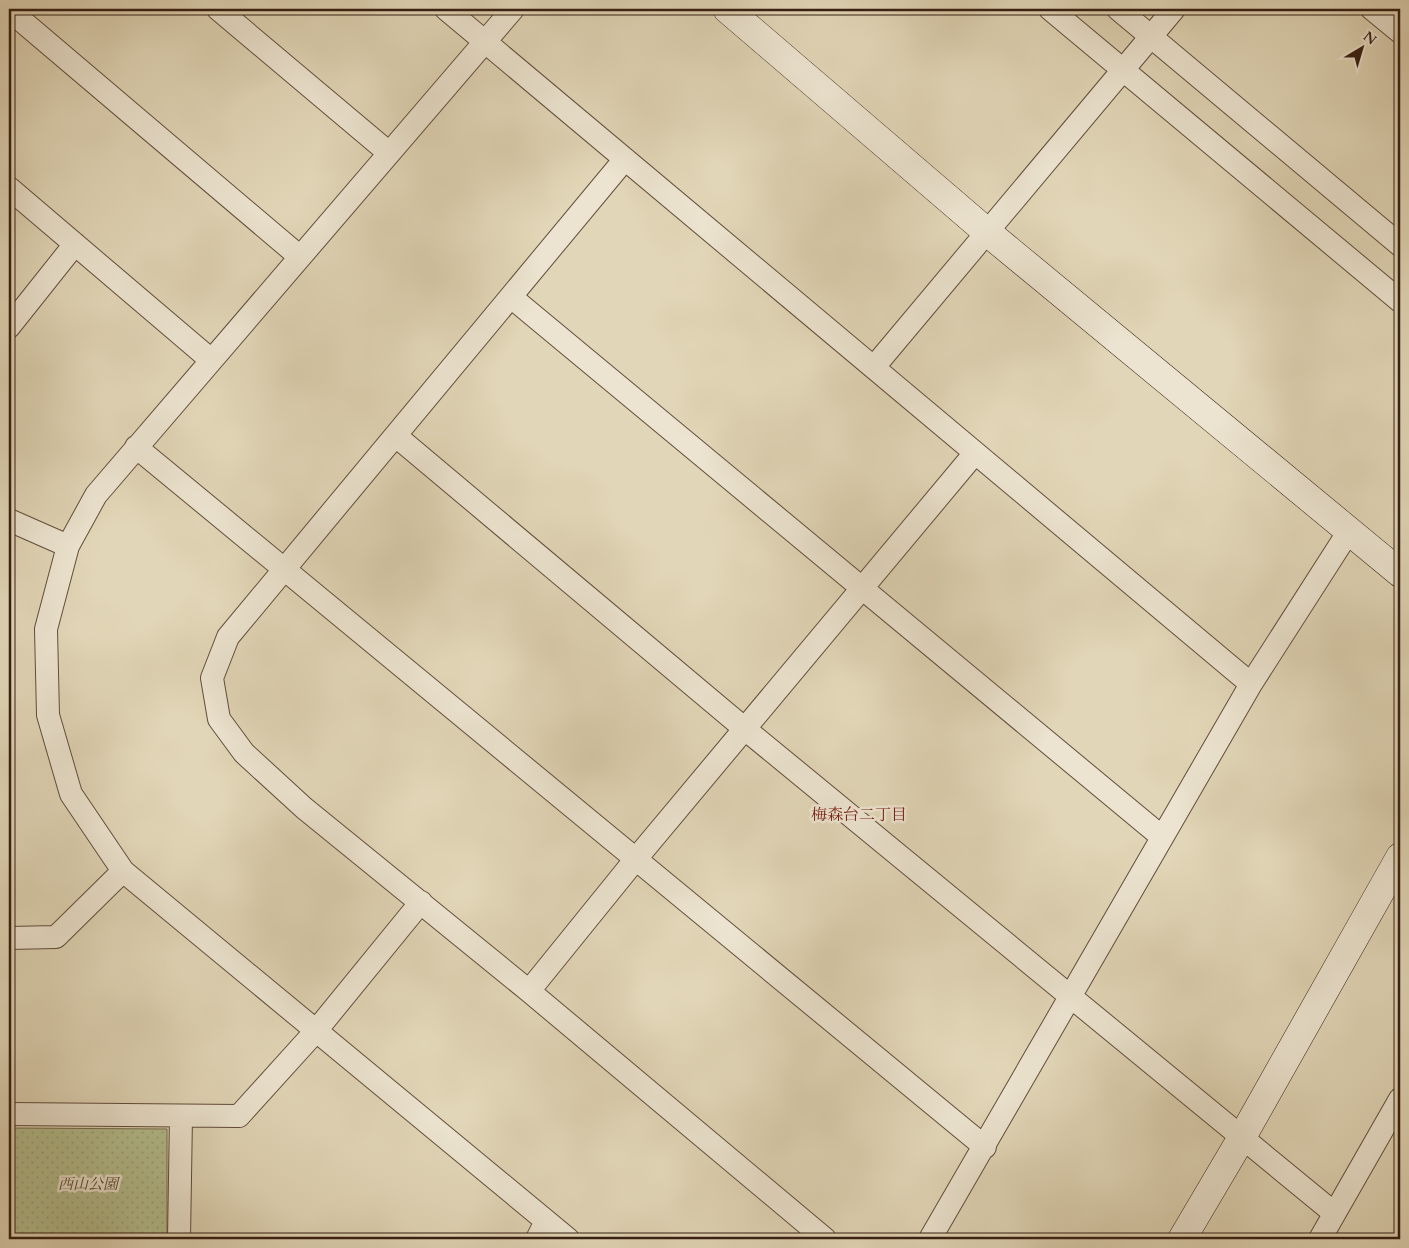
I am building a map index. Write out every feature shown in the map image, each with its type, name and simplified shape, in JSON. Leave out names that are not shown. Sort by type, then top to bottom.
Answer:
[{"type":"street","points":[[218,9],[389,153]]},
{"type":"street","points":[[446,9],[1251,684]]},
{"type":"street","points":[[513,9],[96,495],[68,546],[46,629],[48,714],[71,794],[123,871],[315,1032],[542,1230],[568,1239]]},
{"type":"street","points":[[727,9],[987,232],[1400,573]]},
{"type":"street","points":[[1050,9],[1400,301]]},
{"type":"street","points":[[1118,9],[1400,245]]},
{"type":"street","points":[[874,367],[1174,9]]},
{"type":"street","points":[[1372,9],[1400,32]]},
{"type":"street","points":[[9,10],[300,257]]},
{"type":"street","points":[[625,159],[228,637],[212,678],[219,719],[244,753],[304,808],[421,902],[825,1239]]},
{"type":"street","points":[[9,188],[212,360]]},
{"type":"street","points":[[9,327],[75,244]]},
{"type":"street","points":[[511,297],[1162,837]]},
{"type":"street","points":[[396,436],[745,729],[1334,1213]]},
{"type":"street","points":[[136,447],[286,569],[635,860],[985,1146]]},
{"type":"street","points":[[529,992],[635,860],[975,453]]},
{"type":"street","points":[[9,520],[68,546]]},
{"type":"street","points":[[930,1239],[1251,684],[1349,531]]},
{"type":"street","points":[[1182,1239],[1242,1139],[1400,857]]},
{"type":"street","points":[[9,938],[56,938],[123,871]]},
{"type":"street","points":[[9,1114],[239,1116],[315,1032],[421,902]]},
{"type":"street","points":[[1320,1239],[1400,1099]]},
{"type":"street","points":[[179,1239],[181,1116]]},
{"type":"green space","name":"西山公園","points":[[9,1128],[167,1129],[167,1239],[9,1239]]},
{"type":"district","name":"梅森台二丁目","points":[[859,814]]}]
